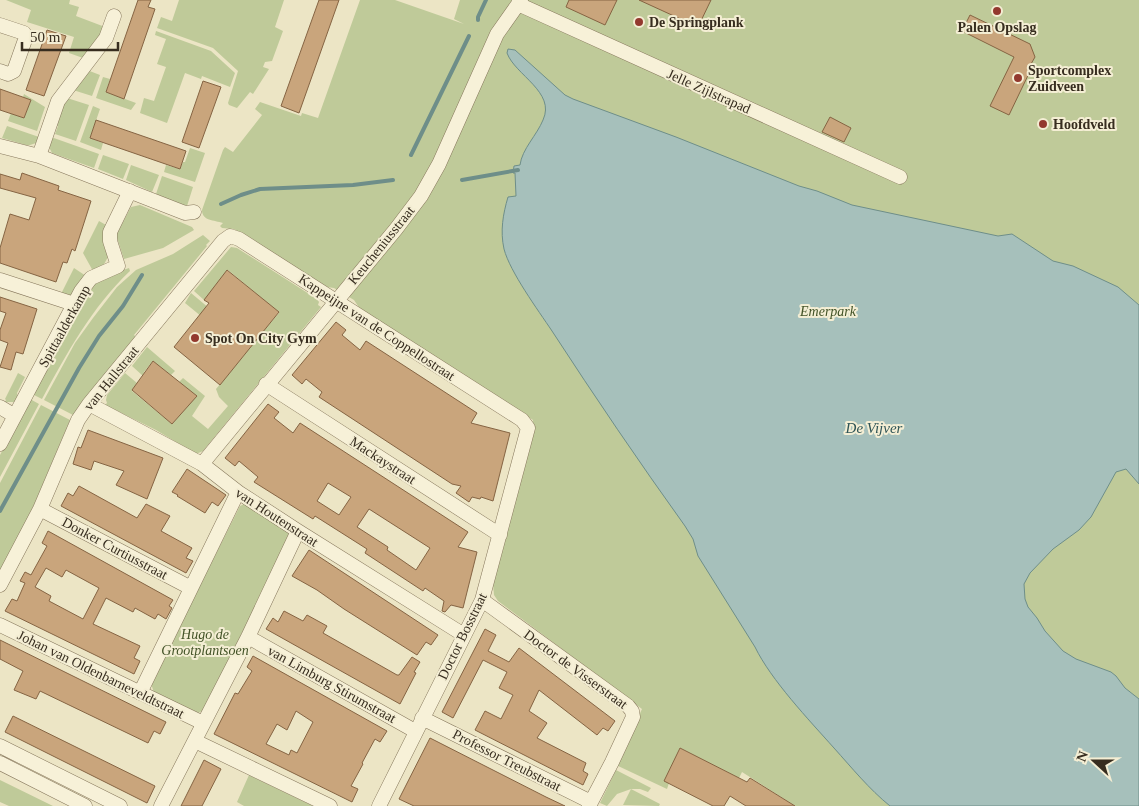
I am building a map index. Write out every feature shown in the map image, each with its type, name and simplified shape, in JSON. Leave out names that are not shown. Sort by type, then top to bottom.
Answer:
[{"type":"street","name":"Jelle Zijlstrapad","points":[[520,2],[900,177]]},
{"type":"street","name":"Keucheniusstraat","points":[[202,464],[396,228],[424,191],[439,164],[497,34],[520,2]]},
{"type":"street","points":[[39,156],[58,101],[106,38],[114,16]]},
{"type":"street","points":[[0,25],[24,33],[26,37],[14,71],[8,74],[0,71]]},
{"type":"street","points":[[0,146],[39,156],[185,213],[194,212]]},
{"type":"street","name":"Spittaalderkamp","points":[[0,444],[81,291],[91,278],[118,266],[110,241],[110,232],[130,191]]},
{"type":"street","name":"Kappeijne van de Coppellostraat","points":[[223,241],[230,236],[239,239],[522,420],[528,428]]},
{"type":"street","name":"van Hallstraat","points":[[0,585],[40,509],[78,420],[89,404],[223,241]]},
{"type":"street","points":[[0,280],[74,304]]},
{"type":"street","name":"Mackaystraat","points":[[266,384],[500,535]]},
{"type":"street","name":"van Houtenstraat","points":[[89,404],[202,464],[238,492],[464,635]]},
{"type":"street","points":[[0,407],[15,416]]},
{"type":"street","name":"Doctor Bosstraat","points":[[382,805],[415,731],[482,600],[528,428]]},
{"type":"street","points":[[140,693],[238,492]]},
{"type":"street","name":"Donker Curtiusstraat","points":[[40,509],[191,588]]},
{"type":"street","points":[[161,806],[248,637],[298,531]]},
{"type":"street","name":"Doctor de Visserstraat","points":[[482,600],[620,700],[632,711],[633,717],[590,804]]},
{"type":"street","name":"Johan van Oldenbarneveldtstraat","points":[[0,625],[203,723]]},
{"type":"street","name":"van Limburg Stirumstraat","points":[[248,637],[415,731]]},
{"type":"street","name":"Professor Treubstraat","points":[[422,718],[590,804]]},
{"type":"street","points":[[195,741],[330,806]]},
{"type":"street","points":[[0,746],[120,806]]},
{"type":"street","points":[[0,763],[85,806]]},
{"type":"green space","points":[[6,0],[70,0],[69,4],[79,7],[76,16],[105,27],[102,35],[83,58],[69,53],[74,37],[27,22],[31,10]]},
{"type":"green space","points":[[179,0],[284,0],[275,27],[283,31],[272,61],[265,62],[263,67],[269,69],[253,94],[250,92],[237,108],[228,103],[238,71],[213,48],[157,28],[161,17],[172,21]]},
{"type":"green space","name":"Emerpark","points":[[360,0],[395,0],[464,24],[454,19],[460,0],[1139,0],[1139,806],[795,806],[742,772],[739,778],[680,748],[668,774],[669,783],[667,789],[616,765],[642,709],[498,601],[494,595],[493,584],[528,451],[533,420],[360,309],[354,300],[334,288],[327,287],[234,229],[222,228],[220,226],[223,223],[209,220],[203,214],[202,210],[223,150],[225,147],[233,152],[262,115],[255,109],[260,102],[301,116],[302,113],[318,118]]},
{"type":"green space","points":[[156,31],[211,51],[235,73],[230,87],[202,76],[201,79],[185,73],[167,123],[140,113],[144,98],[154,101],[166,67],[157,64],[166,39],[155,35]]},
{"type":"green space","points":[[87,70],[100,75],[92,96],[73,90]]},
{"type":"green space","points":[[103,77],[110,79],[106,92],[136,103],[131,110],[96,98]]},
{"type":"green space","points":[[24,94],[45,107],[37,131],[8,121],[11,113],[24,118],[31,100],[23,97]]},
{"type":"green space","points":[[67,98],[89,105],[76,141],[55,134],[58,126],[55,125],[63,101]]},
{"type":"green space","points":[[93,106],[100,109],[90,138],[103,143],[101,150],[80,142]]},
{"type":"green space","points":[[7,126],[39,137],[36,143],[30,145],[2,138]]},
{"type":"green space","points":[[51,137],[99,154],[94,168],[52,153],[49,147]]},
{"type":"green space","points":[[190,148],[205,153],[195,182],[164,172],[166,165],[180,169],[183,162],[185,162]]},
{"type":"green space","points":[[103,155],[129,164],[123,179],[98,169]]},
{"type":"green space","points":[[131,165],[159,175],[152,192],[126,180]]},
{"type":"green space","points":[[162,176],[193,187],[187,206],[156,194]]},
{"type":"green space","points":[[140,205],[192,227],[194,230],[163,248],[124,259],[116,235],[131,207]]},
{"type":"green space","points":[[99,221],[106,225],[103,237],[108,257],[103,266],[93,271],[83,253]]},
{"type":"green space","points":[[203,235],[210,241],[207,246],[134,335],[137,338],[134,338],[73,415],[44,400],[75,343],[117,287],[136,270],[173,254]]},
{"type":"green space","points":[[231,247],[237,248],[317,299],[318,305],[321,307],[203,451],[196,454],[156,430],[105,405],[107,403],[107,395],[125,373],[137,383],[132,391],[172,424],[196,396],[179,382],[183,378],[205,396],[192,416],[208,429],[228,406],[219,397],[216,389],[246,353],[185,303],[191,293],[252,344],[213,298],[204,300],[194,291]],"holes":[[[228,270],[279,313],[265,329],[214,287]]]},
{"type":"green space","points":[[74,268],[86,276],[72,296],[60,296]]},
{"type":"green space","points":[[129,268],[130,271],[116,285],[81,331],[42,399],[32,394],[89,287],[106,276]]},
{"type":"green space","points":[[147,347],[175,371],[171,375],[153,361],[143,376],[132,366]]},
{"type":"green space","points":[[18,373],[25,377],[17,393],[18,398],[15,402],[5,402],[5,399]]},
{"type":"green space","points":[[30,399],[39,404],[0,477],[0,455]]},
{"type":"green space","points":[[41,405],[70,420],[34,505],[0,572],[0,483]]},
{"type":"green space","name":"Hugo de Grootplantsoen","points":[[246,503],[287,528],[291,537],[204,710],[194,713],[154,693],[151,683],[240,506]]},
{"type":"green space","points":[[616,770],[651,788],[648,792],[640,789],[631,789],[617,794],[607,806],[600,803]]},
{"type":"green space","points":[[249,775],[313,806],[244,806],[237,802]]},
{"type":"green space","points":[[0,780],[53,806],[9,806],[0,802]]},
{"type":"green space","points":[[631,789],[660,804],[659,806],[623,805]]},
{"type":"water","name":"De Vijver","points":[[508,49],[515,50],[565,95],[573,99],[852,205],[998,236],[1012,234],[1053,261],[1073,266],[1118,287],[1139,305],[1139,484],[1126,469],[1116,472],[1091,517],[1079,530],[1053,549],[1030,573],[1024,584],[1025,599],[1028,607],[1045,631],[1063,651],[1076,659],[1111,672],[1125,688],[1139,699],[1139,806],[890,806],[861,778],[791,699],[762,660],[698,556],[693,539],[685,526],[532,302],[507,258],[502,236],[508,197],[516,196],[514,166],[520,165],[521,159],[543,120],[546,110],[539,92],[511,61],[507,53]]},
{"type":"building","points":[[138,0],[151,0],[148,7],[155,9],[124,99],[106,92]]},
{"type":"building","points":[[319,0],[339,0],[299,113],[281,106]]},
{"type":"building","points":[[569,0],[617,0],[605,25],[566,7]]},
{"type":"building","points":[[639,0],[711,0],[698,27]]},
{"type":"building","points":[[970,15],[1030,44],[1035,57],[1031,64],[1033,65],[1009,115],[990,106],[1014,57],[962,31]]},
{"type":"building","points":[[47,30],[66,36],[44,96],[26,90]]},
{"type":"building","points":[[203,81],[221,87],[199,148],[182,142]]},
{"type":"building","points":[[0,89],[31,100],[24,118],[0,110]]},
{"type":"building","points":[[830,117],[851,128],[844,142],[822,132]]},
{"type":"building","points":[[96,120],[186,151],[180,169],[90,138]]},
{"type":"building","points":[[22,173],[59,186],[58,190],[91,201],[75,251],[72,249],[67,263],[63,262],[56,282],[0,263],[0,248],[10,214],[29,220],[36,198],[0,188],[0,174],[20,180]]},
{"type":"building","points":[[227,270],[279,312],[220,385],[174,347],[209,303],[204,300]]},
{"type":"building","points":[[0,297],[37,309],[23,354],[16,352],[11,370],[0,367],[8,343],[0,340],[0,330],[6,313],[0,311]]},
{"type":"building","points":[[336,322],[346,330],[342,335],[360,350],[366,341],[477,413],[471,423],[510,433],[493,501],[481,497],[480,499],[472,497],[469,502],[456,493],[461,486],[452,484],[319,397],[322,392],[306,379],[302,384],[292,375]]},
{"type":"building","points":[[153,361],[197,396],[172,424],[132,390]]},
{"type":"building","points":[[268,404],[279,412],[274,418],[293,433],[300,423],[468,532],[458,547],[477,552],[463,608],[451,605],[445,612],[442,611],[444,601],[425,588],[423,591],[365,553],[367,549],[315,516],[313,519],[254,482],[258,477],[239,461],[235,466],[225,458]],"holes":[[[328,483],[351,497],[339,515],[317,501]],[[369,509],[430,548],[416,570],[387,550],[388,547],[357,527]]]},
{"type":"building","points":[[88,430],[163,458],[147,499],[116,485],[124,471],[94,461],[91,470],[73,464],[78,447],[81,448]]},
{"type":"building","points":[[187,469],[226,495],[218,506],[212,502],[205,513],[172,492]]},
{"type":"building","points":[[79,486],[137,518],[146,504],[170,516],[161,531],[192,548],[186,558],[193,561],[186,573],[61,506],[68,493],[73,496]]},
{"type":"building","points":[[48,531],[173,600],[169,606],[172,608],[166,619],[158,614],[155,619],[135,608],[133,612],[106,598],[93,624],[140,646],[134,658],[140,661],[134,674],[5,611],[12,599],[17,601],[25,583],[20,581],[25,572],[31,575],[47,546],[42,543]],"holes":[[[46,568],[62,577],[66,570],[99,588],[83,619],[49,601],[51,596],[35,587]]]},
{"type":"building","points":[[309,550],[438,635],[431,645],[426,642],[417,655],[317,590],[292,576]]},
{"type":"building","points":[[284,611],[303,621],[307,615],[327,626],[323,633],[397,675],[399,675],[412,657],[420,662],[400,704],[266,629],[273,618],[278,622]]},
{"type":"building","points":[[485,629],[496,635],[488,651],[509,662],[519,648],[615,721],[608,731],[603,728],[597,735],[539,690],[529,711],[547,723],[537,738],[586,763],[583,771],[588,774],[583,785],[475,730],[485,711],[501,719],[513,695],[499,688],[507,672],[483,660],[453,718],[442,712]]},
{"type":"building","points":[[0,640],[166,722],[160,734],[154,731],[148,743],[40,691],[36,699],[14,690],[23,671],[0,659]]},
{"type":"building","points":[[253,656],[387,731],[380,742],[375,739],[362,763],[351,786],[358,789],[352,802],[214,734],[235,693],[238,694],[252,671],[247,667]],"holes":[[[296,711],[313,722],[297,753],[291,750],[289,755],[266,744],[277,724],[287,730]]]},
{"type":"building","points":[[13,716],[155,786],[147,803],[5,732]]},
{"type":"building","points":[[430,738],[565,806],[414,806],[399,799]]},
{"type":"building","points":[[680,748],[747,782],[750,778],[795,806],[746,806],[730,796],[724,806],[713,806],[664,781]]},
{"type":"building","points":[[204,760],[221,769],[202,806],[181,806]]},
{"type":"waterway","points":[[478,20],[486,0]]},
{"type":"waterway","points":[[411,155],[469,36]]},
{"type":"waterway","points":[[462,180],[518,170]]},
{"type":"waterway","points":[[221,204],[260,189],[353,185],[393,180]]},
{"type":"waterway","points":[[0,511],[79,368],[99,336],[123,306],[142,275]]},
{"type":"place","name":"Palen Opslag","points":[[997,11]]},
{"type":"place","name":"De Springplank","points":[[639,22]]},
{"type":"place","name":"Sportcomplex Zuidveen","points":[[1018,78]]},
{"type":"place","name":"Hoofdveld","points":[[1043,124]]},
{"type":"place","name":"Spot On City Gym","points":[[195,338]]}]
